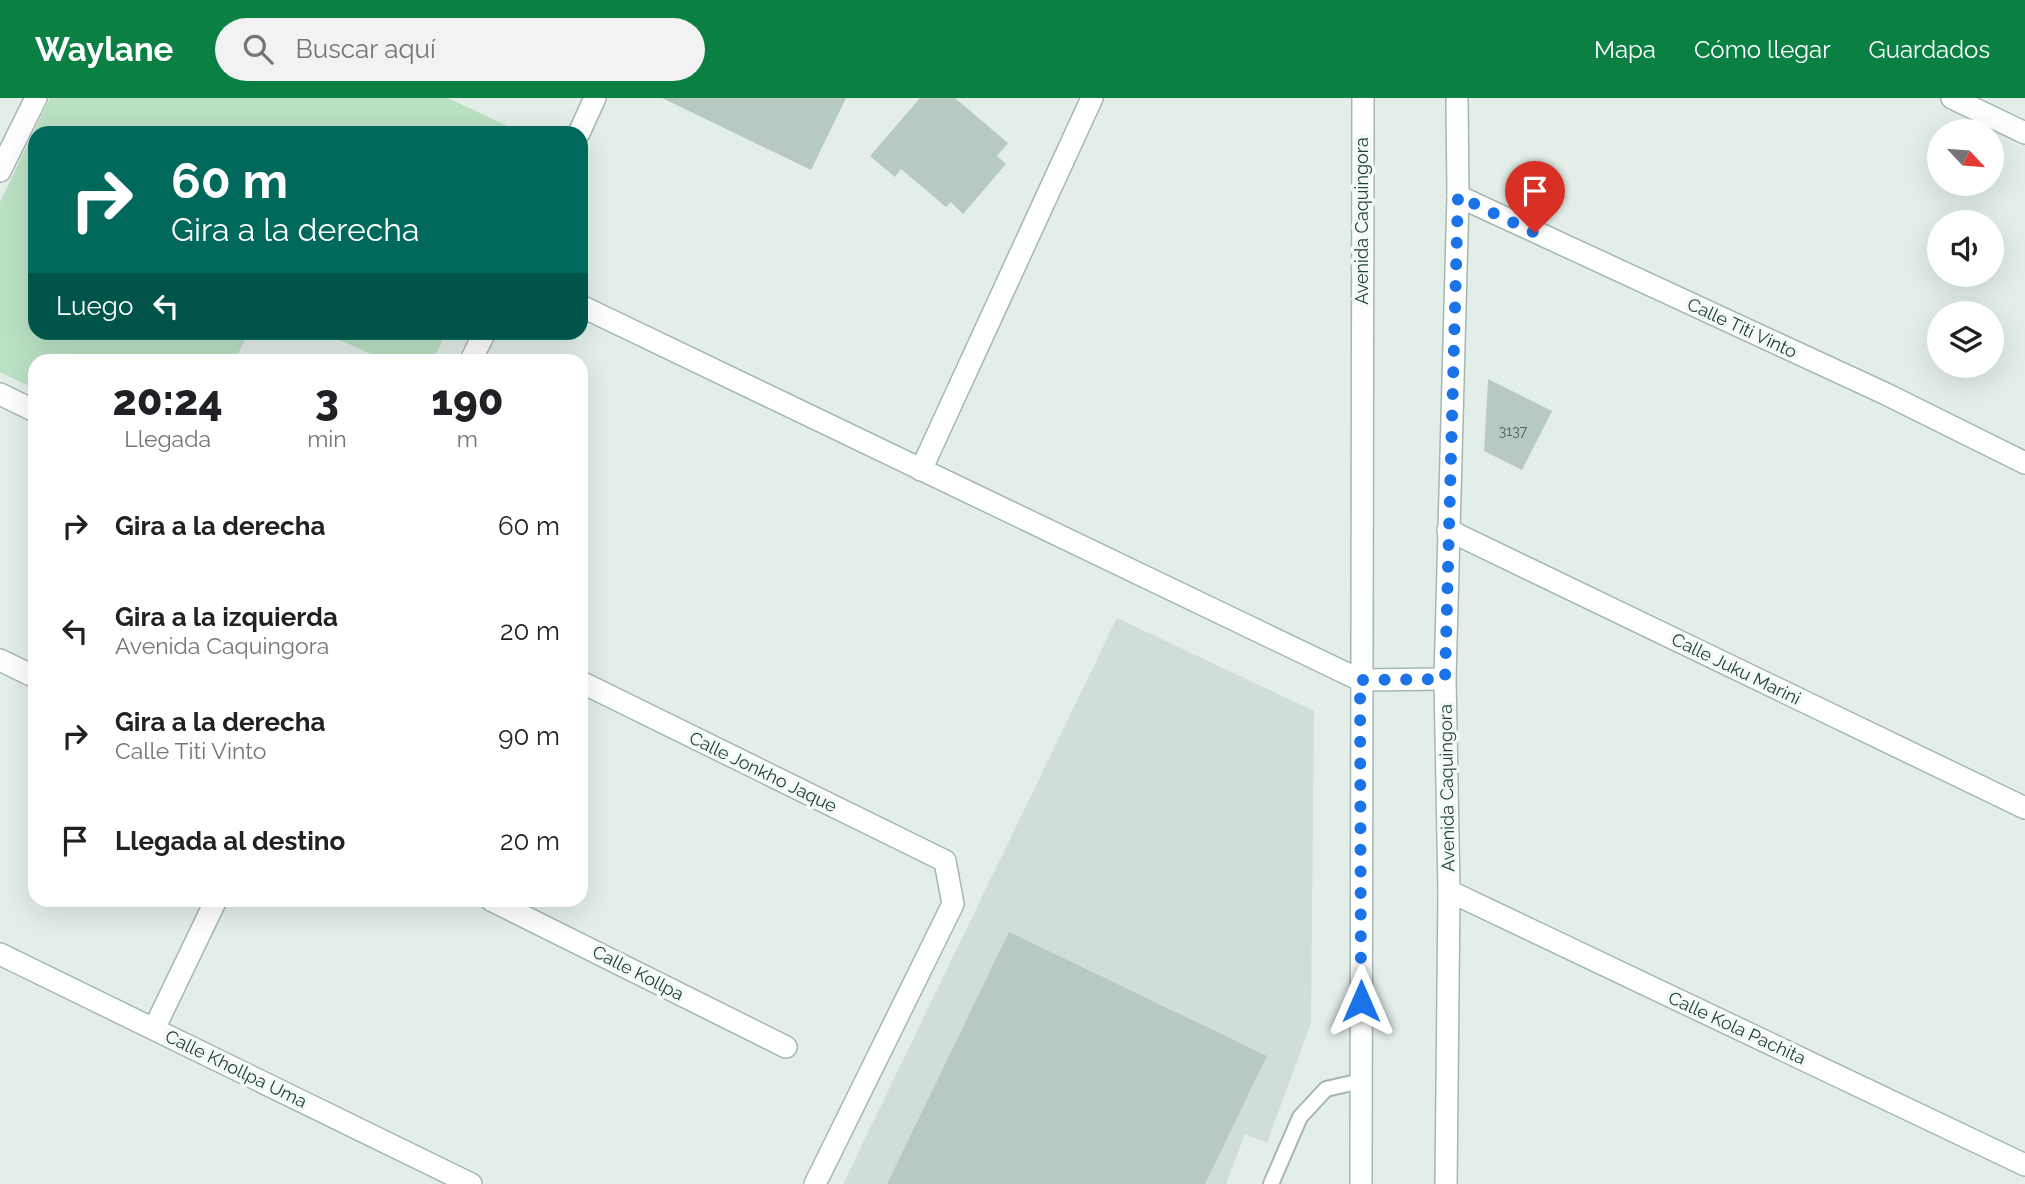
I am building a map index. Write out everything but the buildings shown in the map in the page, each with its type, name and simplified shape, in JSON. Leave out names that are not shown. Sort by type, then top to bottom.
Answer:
[{"type":"street","points":[[0,172],[36,98]]},
{"type":"street","points":[[582,126],[595,98]]},
{"type":"street","points":[[921,470],[1092,98]]},
{"type":"street","name":"Avenida Caquingora","points":[[1361,1184],[1363,98]]},
{"type":"street","name":"Avenida Caquingora","points":[[1446,1184],[1449,891],[1445,679],[1458,196],[1457,98]]},
{"type":"street","points":[[1953,98],[2025,133]]},
{"type":"street","name":"Calle Titi Vinto","points":[[1458,196],[1886,394],[2025,463]]},
{"type":"street","points":[[588,309],[1360,680],[1445,679]]},
{"type":"street","points":[[0,394],[28,408]]},
{"type":"street","name":"Calle Juku Marini","points":[[1448,530],[2025,807]]},
{"type":"street","points":[[0,660],[28,674]]},
{"type":"street","name":"Calle Jonkho Jaque","points":[[588,685],[946,861],[953,904],[815,1184]]},
{"type":"street","name":"Calle Kola Pachita","points":[[1449,891],[2025,1165]]},
{"type":"street","points":[[154,1029],[213,907]]},
{"type":"street","name":"Calle Kollpa","points":[[505,907],[786,1047]]},
{"type":"street","name":"Calle Khollpa Uma","points":[[0,954],[471,1184]]},
{"type":"lane","points":[[1271,1184],[1300,1117],[1326,1089],[1361,1081]]},
{"type":"shaded area","points":[[1117,618],[1314,711],[1311,1023],[1267,1143],[1245,1134],[1226,1184],[843,1184]]},
{"type":"green space","points":[[50,98],[448,98],[507,126],[37,126]]},
{"type":"green space","points":[[28,144],[28,340],[245,340],[238,354],[28,354],[28,386],[0,372],[0,202]]},
{"type":"green space","points":[[340,340],[443,340],[436,354],[371,354]]},
{"type":"route","points":[[1361,1001],[1360,680],[1445,679],[1458,196],[1535,233]]}]
